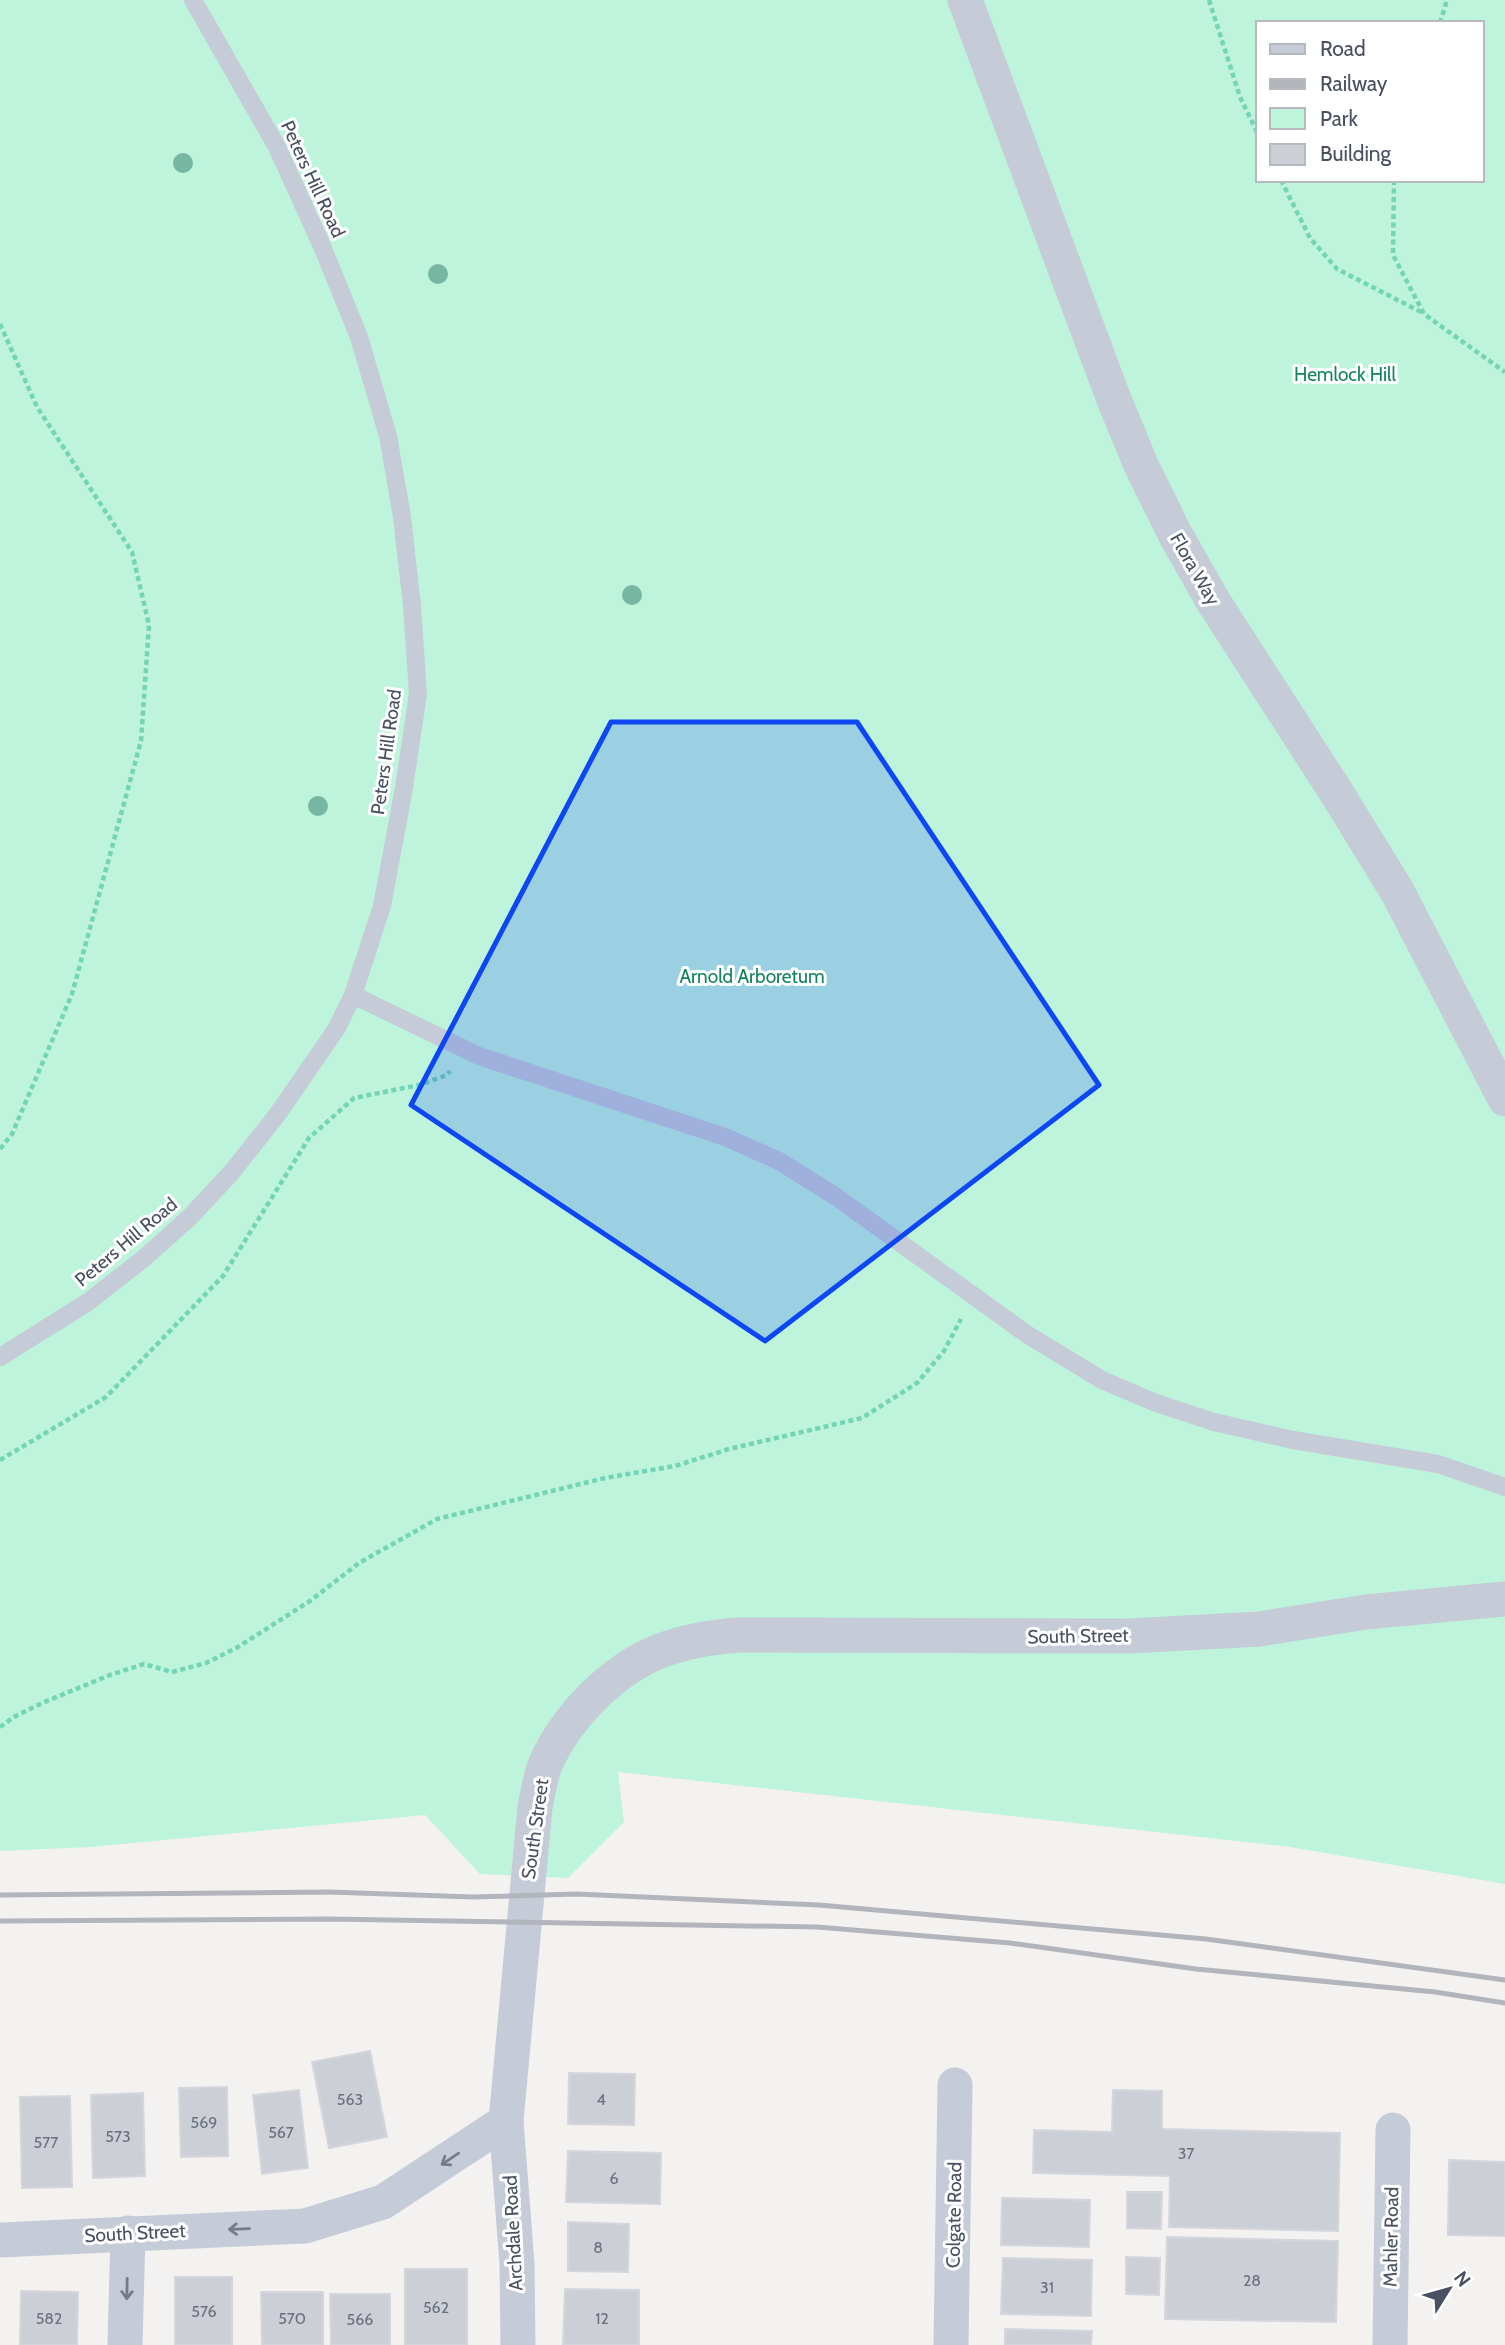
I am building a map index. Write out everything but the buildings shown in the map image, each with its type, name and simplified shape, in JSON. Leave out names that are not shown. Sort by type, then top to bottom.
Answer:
[{"type":"street","name":"Flora Way","points":[[965,0],[1113,397],[1141,466],[1169,523],[1213,601],[1397,891],[1505,1099]]},
{"type":"street","name":"South Street","points":[[0,2240],[305,2226],[383,2202],[506,2121],[535,1807],[544,1767],[559,1738],[577,1714],[605,1686],[634,1664],[660,1651],[702,1639],[739,1635],[1130,1636],[1259,1629],[1377,1611],[1505,1599]]},
{"type":"street","name":"Colgate Road","points":[[951,2345],[955,2085]]},
{"type":"street","name":"Archdale Road","points":[[506,2121],[517,2264],[518,2345]]},
{"type":"street","name":"Mahler Road","points":[[1390,2345],[1392,2130]]},
{"type":"street","points":[[125,2345],[128,2233]]},
{"type":"lane","name":"Peters Hill Road","points":[[0,1357],[88,1302],[143,1259],[190,1217],[231,1173],[277,1115],[337,1028],[353,995],[382,906],[418,694],[402,517],[387,436],[355,325],[278,147],[193,0]]},
{"type":"lane","points":[[353,995],[465,1049],[651,1111],[779,1161],[835,1196],[1028,1335],[1102,1380],[1156,1403],[1214,1422],[1293,1440],[1438,1464],[1505,1487]]},
{"type":"path","points":[[1209,0],[1240,97],[1256,130]]},
{"type":"path","points":[[1441,21],[1447,0]]},
{"type":"path","points":[[1282,182],[1310,238],[1337,269],[1424,314],[1505,372]]},
{"type":"path","points":[[1394,182],[1393,255],[1424,314]]},
{"type":"path","points":[[0,324],[37,407],[132,552],[149,625],[141,741],[72,994],[12,1133],[0,1149]]},
{"type":"path","points":[[0,1460],[106,1397],[223,1276],[309,1138],[354,1098],[419,1085],[447,1075],[465,1049]]},
{"type":"path","points":[[0,1727],[23,1712],[110,1675],[144,1664],[172,1672],[206,1663],[238,1647],[310,1601],[359,1563],[438,1520],[605,1478],[675,1466],[729,1449],[862,1418],[917,1383],[944,1351],[965,1312],[976,1299]]},
{"type":"highlighted area","points":[[611,722],[857,722],[1099,1085],[765,1341],[411,1105]]},
{"type":"green space","name":"Arnold Arboretum","points":[[0,0],[1505,0],[1505,1884],[1290,1847],[618,1772],[624,1822],[568,1878],[480,1874],[425,1815],[91,1847],[0,1851]]},
{"type":"railway","points":[[0,1895],[329,1892],[473,1897],[577,1894],[819,1905],[1206,1939],[1505,1980]]},
{"type":"railway","points":[[0,1921],[329,1919],[817,1927],[1010,1943],[1196,1969],[1435,1992],[1505,2003]]},
{"type":"park label","name":"Hemlock Hill","points":[[1345,374]]}]
